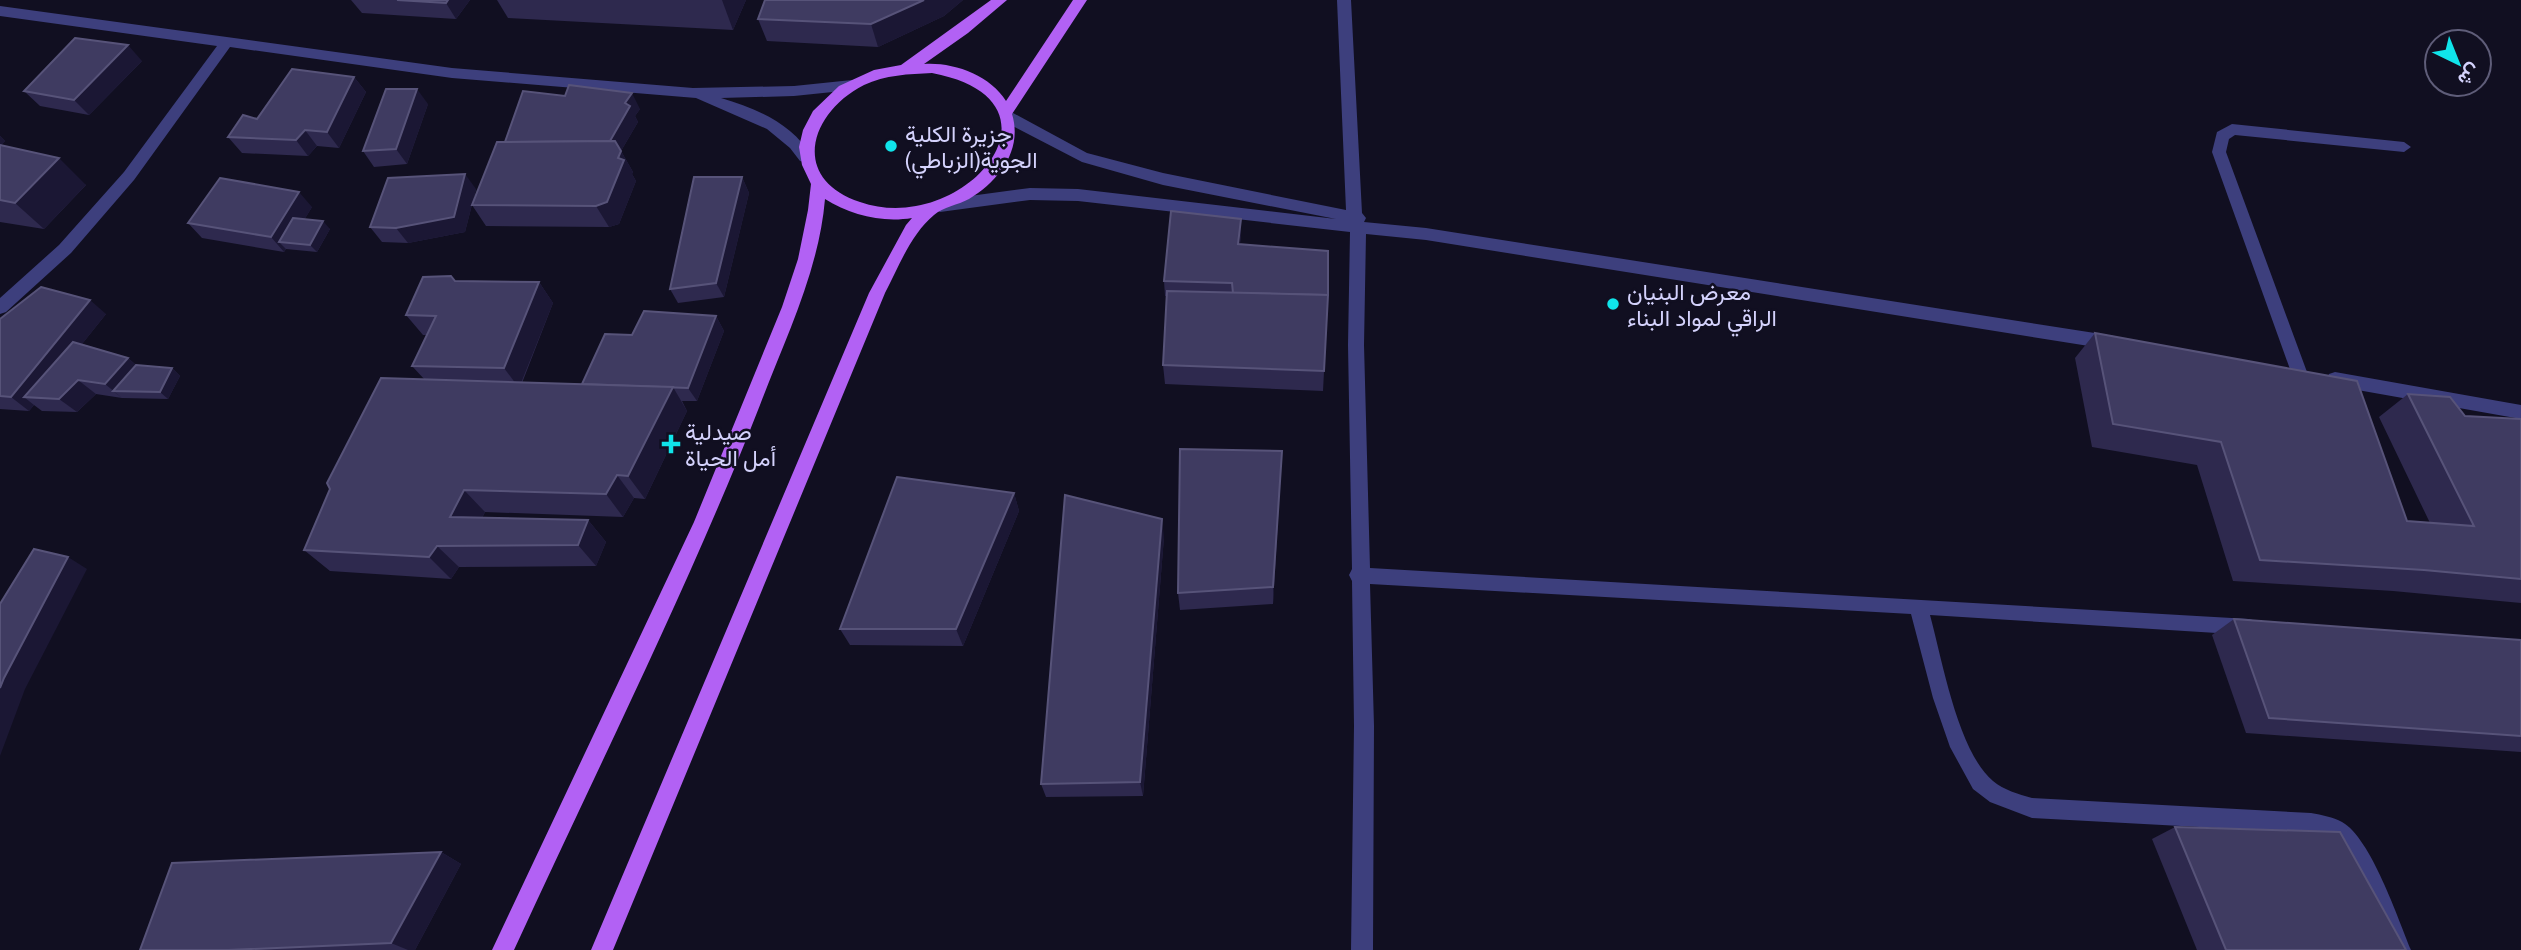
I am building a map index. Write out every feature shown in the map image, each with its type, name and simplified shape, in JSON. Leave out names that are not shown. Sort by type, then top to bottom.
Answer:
[{"type":"main road","points":[[905,69],[963,30],[1000,0]]},
{"type":"main road","points":[[1007,114],[1080,0]]},
{"type":"main road","points":[[932,68],[957,73],[978,82],[995,95],[1007,114],[1007,142],[996,168],[982,183],[962,196],[935,207],[904,213],[878,213],[834,198],[818,185],[805,157],[807,137],[816,117],[852,85],[905,69],[932,68]]},
{"type":"main road","points":[[503,950],[683,565],[746,420],[796,297],[813,231],[818,185]]},
{"type":"main road","points":[[602,950],[877,293],[912,229],[935,207]]},
{"type":"street","points":[[1344,0],[1356,223],[1359,575],[1364,726],[1362,950]]},
{"type":"street","points":[[0,11],[452,73],[693,93],[794,91],[852,85]]},
{"type":"street","points":[[0,308],[65,249],[129,176],[226,43]]},
{"type":"street","points":[[693,93],[739,108],[772,124],[786,134],[805,157]]},
{"type":"street","points":[[1007,114],[1082,157],[1163,179],[1356,223]]},
{"type":"street","points":[[2404,147],[2232,129],[2222,136],[2219,152],[2293,371],[2521,412]]},
{"type":"street","points":[[935,207],[1030,194],[1077,195],[1356,223],[2137,346]]},
{"type":"street","points":[[1359,575],[2274,629]]},
{"type":"street","points":[[1918,606],[1956,742],[1980,783],[2002,797],[2032,808],[2311,823],[2337,830],[2350,842],[2364,868],[2400,950]]},
{"type":"building","points":[[397,0],[448,0],[446,3]]},
{"type":"building","points":[[765,0],[924,0],[871,24],[758,19]]},
{"type":"building","points":[[75,38],[128,45],[74,100],[24,91]]},
{"type":"building","points":[[292,69],[354,77],[327,132],[305,130],[296,140],[228,137],[243,115],[257,119]]},
{"type":"building","points":[[569,85],[632,93],[625,103],[630,106],[610,141],[505,142],[523,91],[565,96]]},
{"type":"building","points":[[386,89],[417,89],[396,149],[363,151]]},
{"type":"building","points":[[615,141],[621,151],[618,158],[624,160],[607,202],[596,206],[472,205],[497,142]]},
{"type":"building","points":[[0,145],[59,158],[15,203],[0,200]]},
{"type":"building","points":[[465,174],[454,217],[396,228],[370,227],[388,178]]},
{"type":"building","points":[[694,177],[742,177],[716,283],[670,289]]},
{"type":"building","points":[[220,178],[299,192],[271,237],[188,223]]},
{"type":"building","points":[[1171,211],[1241,219],[1238,244],[1328,251],[1328,295],[1233,293],[1232,283],[1164,281]]},
{"type":"building","points":[[293,218],[323,221],[310,245],[279,242]]},
{"type":"building","points":[[451,276],[455,281],[539,282],[504,368],[412,366],[436,316],[406,315],[423,277]]},
{"type":"building","points":[[41,287],[90,300],[11,397],[0,396],[0,319]]},
{"type":"building","points":[[1167,291],[1328,295],[1324,371],[1163,365]]},
{"type":"building","points":[[644,311],[716,316],[688,388],[582,384],[605,334],[632,335]]},
{"type":"building","points":[[2095,333],[2357,381],[2407,521],[2474,526],[2408,394],[2450,397],[2465,416],[2521,419],[2521,579],[2260,560],[2221,442],[2113,424]]},
{"type":"building","points":[[73,342],[128,358],[105,384],[78,380],[59,399],[24,397]]},
{"type":"building","points":[[136,365],[172,368],[160,392],[113,391]]},
{"type":"building","points":[[381,378],[673,387],[628,476],[617,475],[606,494],[464,490],[450,517],[588,520],[578,545],[437,546],[429,557],[304,550],[330,489],[327,483]]},
{"type":"building","points":[[1180,449],[1282,451],[1273,587],[1178,593]]},
{"type":"building","points":[[897,477],[1014,493],[956,629],[840,629]]},
{"type":"building","points":[[1065,495],[1162,519],[1140,782],[1041,784]]},
{"type":"building","points":[[34,549],[68,557],[0,688],[0,604]]},
{"type":"building","points":[[2234,619],[2521,640],[2521,736],[2269,718]]},
{"type":"building","points":[[2175,827],[2340,832],[2406,950],[2226,950]]},
{"type":"building","points":[[441,852],[391,943],[228,950],[140,950],[172,863]]},
{"type":"place","name":"جزيرة الكلية الجوية(الزباطي)","points":[[891,146]]},
{"type":"place","name":"معرض البنيان الراقي لمواد البناء","points":[[1613,304]]},
{"type":"place","name":"صيدلية أمل الحياة","points":[[671,444]]}]
